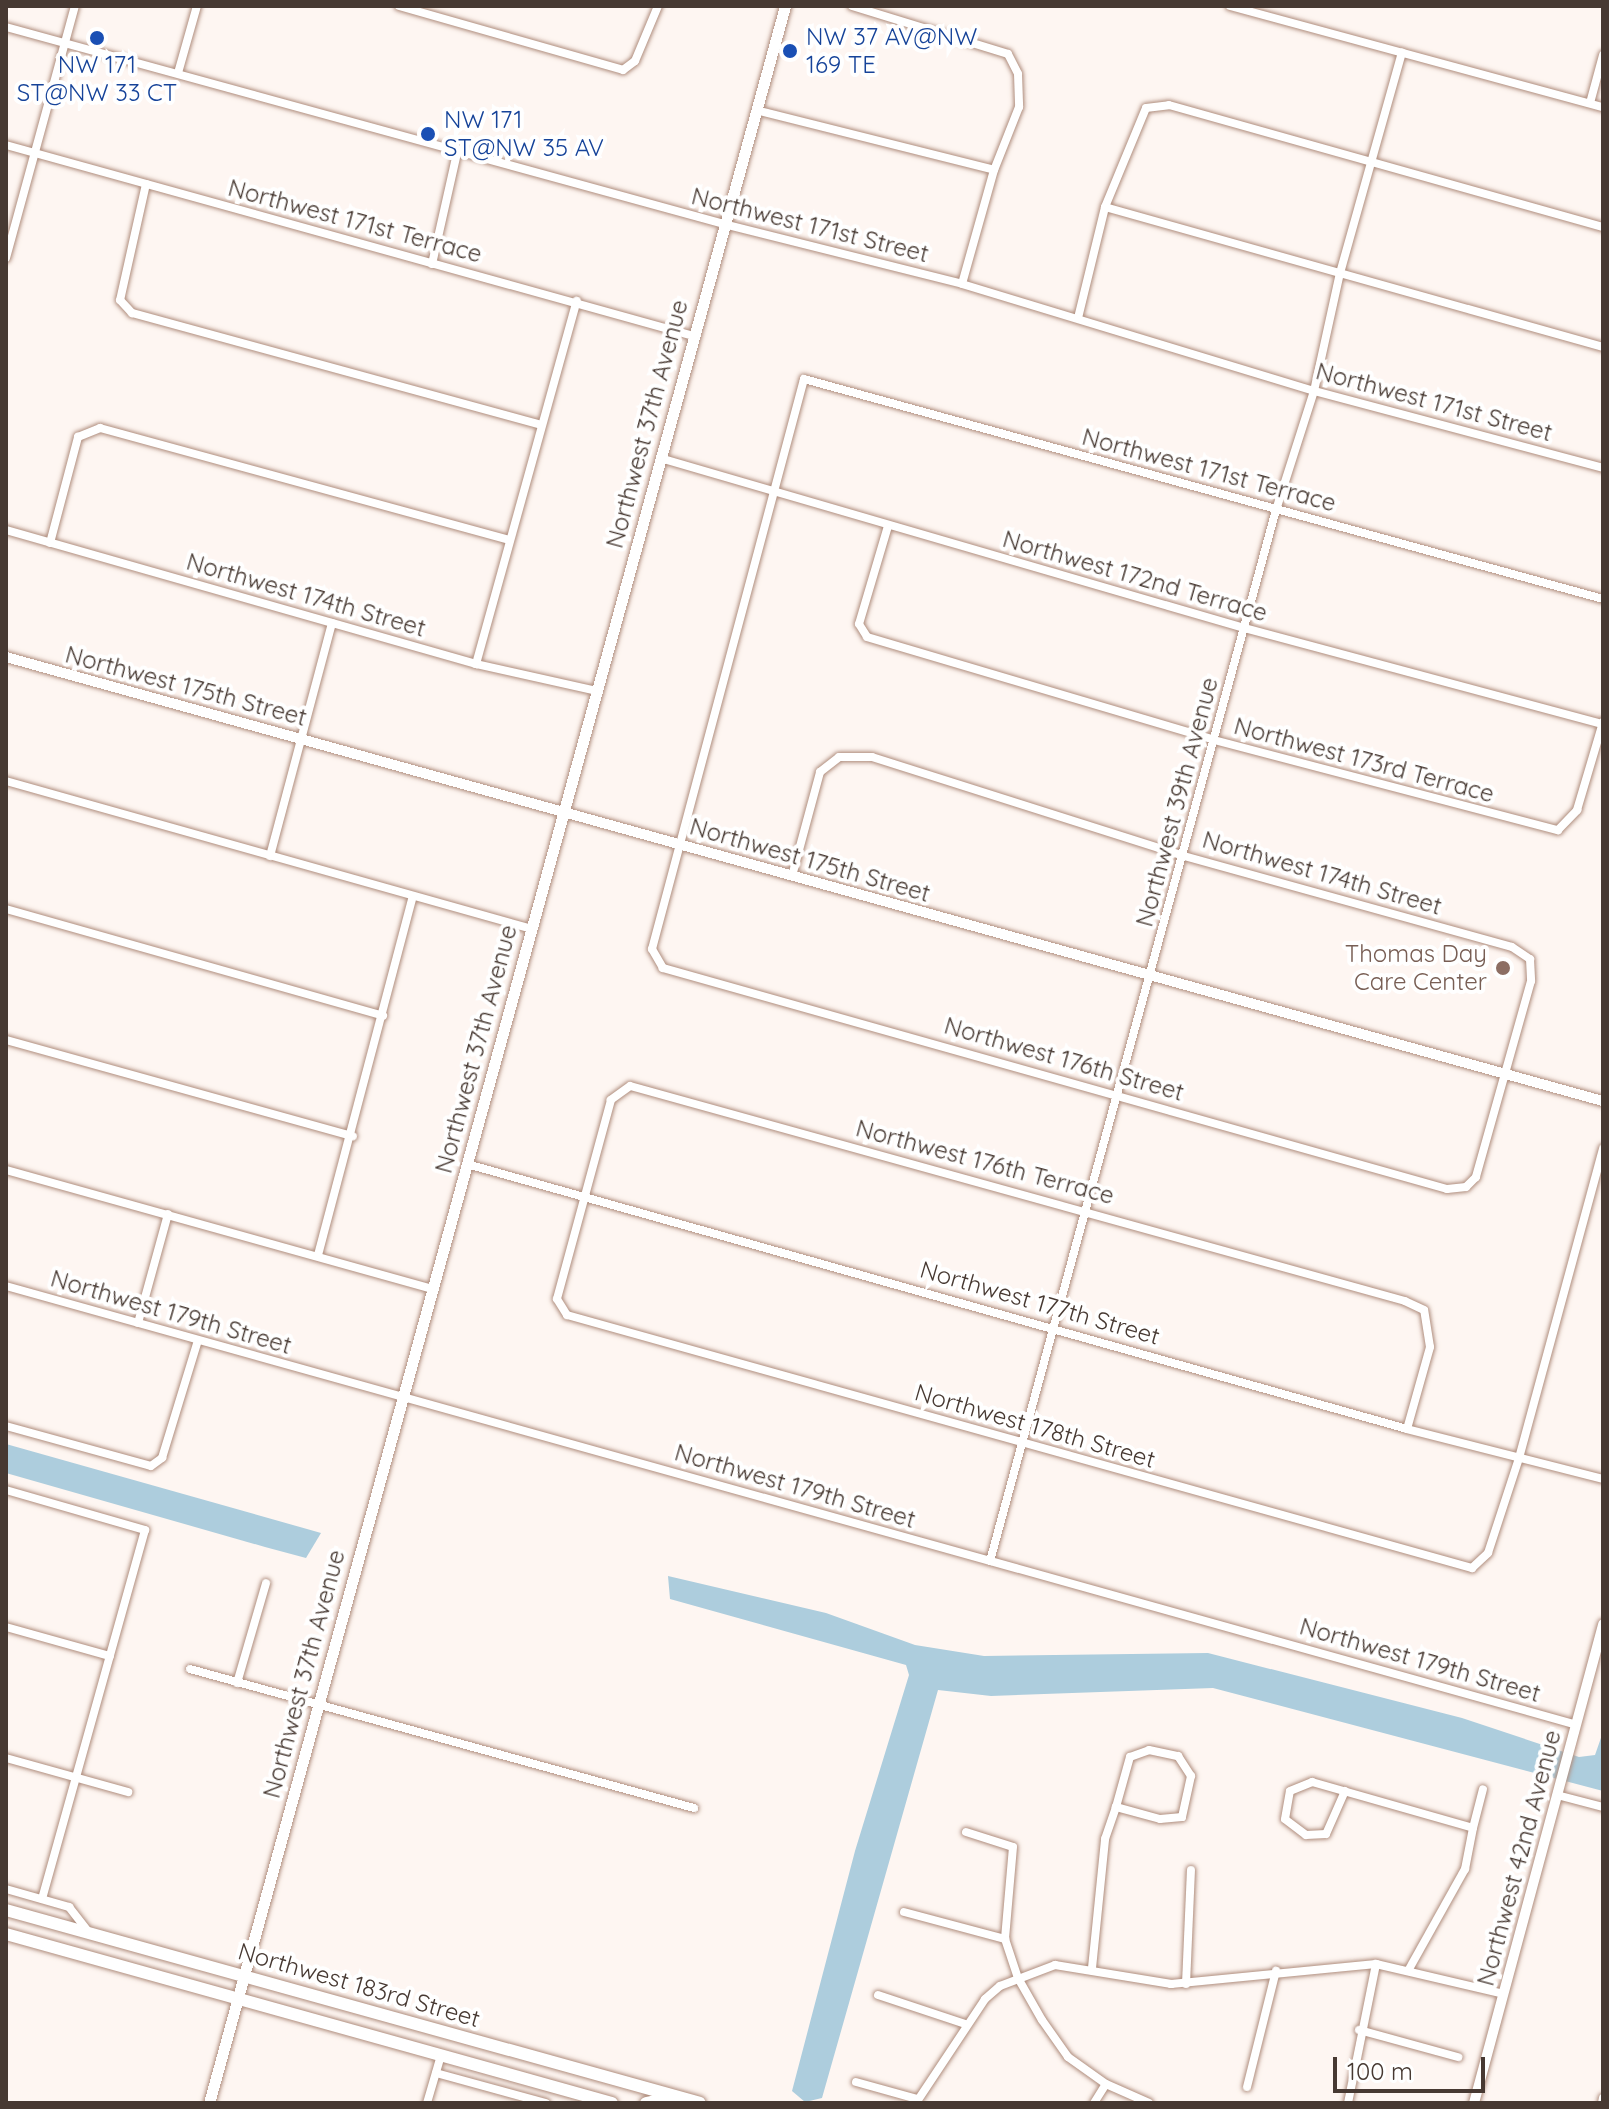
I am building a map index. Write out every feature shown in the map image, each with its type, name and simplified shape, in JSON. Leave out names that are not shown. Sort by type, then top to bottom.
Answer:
[{"type":"main road","name":"Northwest 37th Avenue","points":[[209,2103],[785,6]]},
{"type":"main road","name":"Northwest 183rd Street","points":[[6,1910],[700,2103]]},
{"type":"main road","name":"Northwest 183rd Street","points":[[6,1934],[612,2103]]},
{"type":"main road","points":[[646,2103],[677,2096]]},
{"type":"street","points":[[6,258],[75,6]]},
{"type":"street","points":[[178,73],[197,6]]},
{"type":"street","points":[[399,6],[623,70],[635,61],[658,6]]},
{"type":"street","points":[[852,6],[1008,54],[1018,74],[1019,107],[994,170],[962,284]]},
{"type":"street","points":[[1230,6],[1603,107]]},
{"type":"street","name":"Northwest 171st Street","points":[[6,27],[724,224],[962,284],[1314,391],[1603,468]]},
{"type":"street","name":"Northwest 39th Avenue","points":[[990,1561],[1152,976],[1276,510],[1314,391],[1340,273],[1402,53]]},
{"type":"street","points":[[1590,103],[1603,55]]},
{"type":"street","points":[[1078,318],[1105,207],[1146,108],[1169,105],[1603,227]]},
{"type":"street","points":[[756,110],[994,170]]},
{"type":"street","name":"Northwest 171st Terrace","points":[[6,145],[432,264],[577,301],[694,336]]},
{"type":"street","points":[[432,264],[458,149]]},
{"type":"street","points":[[146,184],[120,300],[132,313],[541,425]]},
{"type":"street","points":[[1105,207],[1603,347]]},
{"type":"street","points":[[476,664],[577,301]]},
{"type":"street","name":"Northwest 171st Terrace","points":[[775,492],[804,379],[1603,599]]},
{"type":"street","points":[[50,543],[78,437],[100,428],[509,540]]},
{"type":"street","name":"Northwest 172nd Terrace","points":[[660,458],[1244,628],[1603,723]]},
{"type":"street","points":[[680,845],[775,492]]},
{"type":"street","name":"Northwest 173rd Terrace","points":[[888,526],[859,624],[867,637],[1214,740],[1528,825],[1558,830],[1577,810],[1603,723]]},
{"type":"street","name":"Northwest 174th Street","points":[[6,530],[476,664],[597,691]]},
{"type":"street","points":[[270,856],[332,623]]},
{"type":"street","name":"Northwest 175th Street","points":[[6,657],[1603,1101]]},
{"type":"street","name":"Northwest 174th Street","points":[[792,876],[820,772],[839,757],[872,757],[1184,856],[1512,947],[1530,959],[1531,981],[1505,1075]]},
{"type":"street","points":[[6,781],[532,929]]},
{"type":"street","name":"Northwest 176th Street","points":[[680,845],[652,949],[663,968],[1447,1189],[1466,1187],[1476,1177],[1505,1075]]},
{"type":"street","points":[[318,1255],[353,1136],[413,896]]},
{"type":"street","points":[[6,909],[383,1016]]},
{"type":"street","points":[[6,1040],[353,1136]]},
{"type":"street","name":"Northwest 176th Terrace","points":[[584,1197],[611,1100],[630,1086],[1330,1278],[1424,1310],[1430,1347],[1407,1429]]},
{"type":"street","points":[[1519,1458],[1603,1148]]},
{"type":"street","name":"Northwest 177th Street","points":[[467,1164],[1055,1327],[1407,1429],[1603,1479]]},
{"type":"street","points":[[6,1170],[433,1289]]},
{"type":"street","name":"Northwest 178th Street","points":[[584,1197],[557,1299],[567,1315],[1022,1444],[1472,1568],[1488,1553],[1519,1458]]},
{"type":"street","points":[[138,1323],[168,1214]]},
{"type":"street","name":"Northwest 179th Street","points":[[6,1286],[1574,1724]]},
{"type":"street","points":[[6,1426],[151,1466],[162,1458],[198,1340]]},
{"type":"street","points":[[6,1490],[145,1530],[42,1899]]},
{"type":"street","points":[[237,1683],[266,1583]]},
{"type":"street","name":"Northwest 42nd Avenue","points":[[1474,2103],[1603,1624]]},
{"type":"street","points":[[6,1627],[110,1656]]},
{"type":"street","points":[[190,1669],[694,1808]]},
{"type":"street","points":[[1092,1968],[1105,1839],[1130,1757],[1149,1750],[1178,1756],[1191,1776],[1182,1817],[1160,1819],[1116,1807]]},
{"type":"street","points":[[6,1758],[128,1792]]},
{"type":"street","points":[[1345,1791],[1326,1834],[1306,1835],[1285,1819],[1290,1791],[1300,1784],[1312,1782],[1345,1791],[1473,1828]]},
{"type":"street","points":[[1409,1969],[1465,1869],[1483,1789]]},
{"type":"street","points":[[1557,1795],[1603,1807]]},
{"type":"street","points":[[966,1832],[1013,1847],[1005,1939],[1018,1978],[1068,2057],[1106,2084],[1149,2103]]},
{"type":"street","points":[[1186,1984],[1191,1870]]},
{"type":"street","points":[[6,1889],[69,1907],[90,1933]]},
{"type":"street","points":[[904,1912],[1005,1939]]},
{"type":"street","points":[[856,2082],[916,2101],[965,2024],[985,1999],[1018,1978],[1055,1965],[1186,1984],[1276,1971],[1376,1964],[1409,1969],[1504,1994]]},
{"type":"street","points":[[1348,2103],[1359,2030],[1376,1964]]},
{"type":"street","points":[[1247,2087],[1276,1971]]},
{"type":"street","points":[[878,1995],[965,2024]]},
{"type":"street","points":[[1359,2030],[1458,2057]]},
{"type":"street","points":[[427,2103],[441,2055]]},
{"type":"street","points":[[436,2073],[546,2103]]},
{"type":"street","points":[[1094,2103],[1106,2084]]},
{"type":"water","points":[[6,1444],[321,1533],[306,1558],[265,1547],[6,1473]]},
{"type":"water","points":[[668,1576],[826,1613],[915,1645],[984,1656],[1208,1653],[1462,1718],[1579,1757],[1595,1755],[1603,1732],[1603,1791],[1213,1688],[991,1696],[938,1690],[822,2098],[805,2102],[792,2091],[855,1851],[909,1675],[906,1665],[670,1599]]},
{"type":"place","name":"NW 171 ST@NW 33 CT","points":[[97,38]]},
{"type":"place","name":"NW 37 AV@NW 169 TE","points":[[790,51]]},
{"type":"place","name":"NW 171 ST@NW 35 AV","points":[[428,134]]},
{"type":"place","name":"Thomas Day Care Center","points":[[1503,968]]}]
